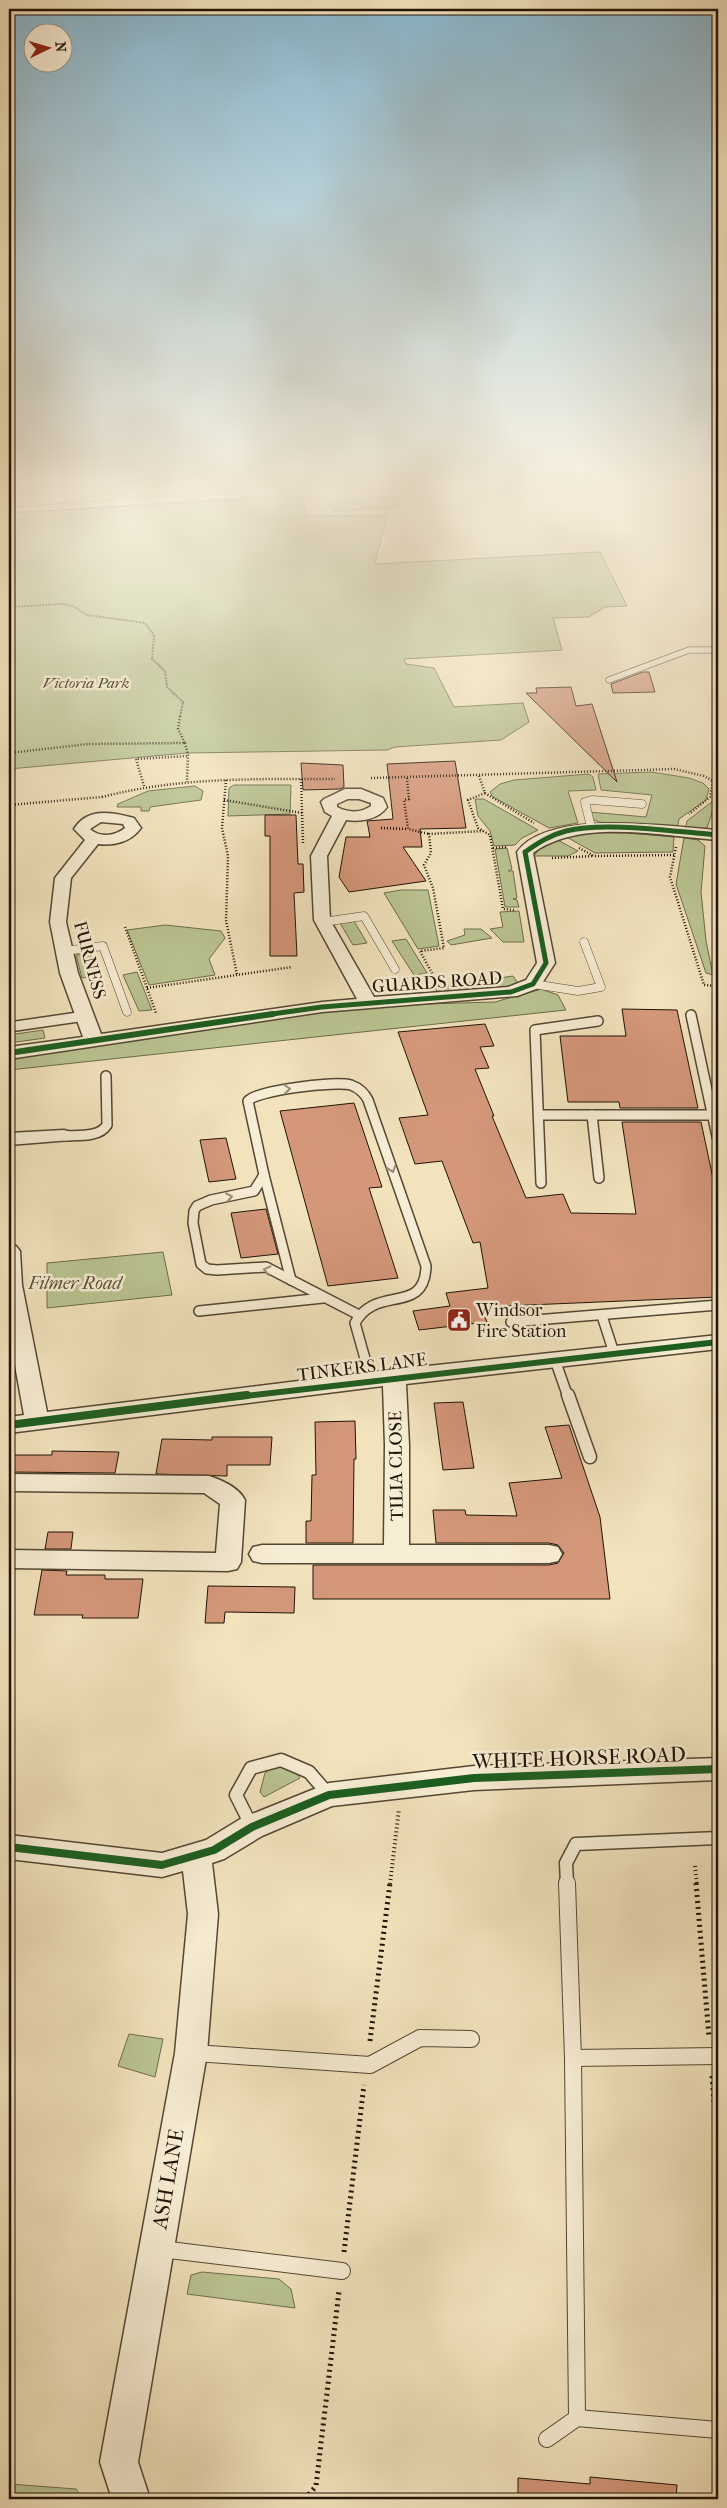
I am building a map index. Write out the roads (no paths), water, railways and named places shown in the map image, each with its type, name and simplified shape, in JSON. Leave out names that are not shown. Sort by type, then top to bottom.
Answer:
[{"type":"street","points":[[341,814],[319,856],[320,907],[323,922],[368,1002]]},
{"type":"street","points":[[115,817],[129,821],[133,828],[131,832],[111,839],[94,838],[88,836],[82,830],[87,822],[99,818],[115,817]]},
{"type":"street","points":[[533,984],[546,963],[525,852],[538,841],[553,835],[591,827],[718,835]]},
{"type":"street","name":"FURNESS","points":[[94,838],[63,878],[58,922],[69,973],[94,1041]]},
{"type":"street","name":"GUARDS ROAD","points":[[9,1053],[368,1002],[511,992],[533,984]]},
{"type":"street","points":[[9,1139],[64,1136]]},
{"type":"street","points":[[9,1251],[10,1286],[37,1422]]},
{"type":"street","name":"TINKERS LANE","points":[[9,1425],[382,1379],[718,1342]]},
{"type":"street","name":"TILIA CLOSE","points":[[382,1379],[398,1445],[396,1554]]},
{"type":"street","points":[[9,1482],[209,1485],[233,1500],[228,1562],[9,1559]]},
{"type":"street","points":[[262,1554],[550,1554]]},
{"type":"street","name":"WHITE HORSE ROAD","points":[[9,1847],[162,1866],[214,1850],[252,1827],[329,1795],[474,1778],[718,1769]]},
{"type":"street","name":"ASH LANE","points":[[131,2499],[119,2462],[191,2053],[204,1914],[196,1856]]},
{"type":"lane","points":[[609,680],[689,650],[718,650]]},
{"type":"lane","points":[[591,827],[584,802],[592,800],[642,804]]},
{"type":"lane","points":[[323,922],[364,916],[395,968]]},
{"type":"lane","points":[[533,984],[570,990],[597,990],[601,987],[584,942]]},
{"type":"lane","points":[[64,951],[103,946],[127,1012]]},
{"type":"lane","points":[[691,1015],[715,1115],[718,1141]]},
{"type":"lane","points":[[9,1027],[85,1016]]},
{"type":"lane","points":[[541,1183],[540,1115],[535,1030],[598,1021]]},
{"type":"lane","points":[[64,1136],[93,1134],[104,1130],[107,1125],[106,1076]]},
{"type":"lane","points":[[291,1280],[264,1175],[248,1101],[252,1096],[277,1090],[345,1084],[356,1086],[364,1091],[428,1278],[423,1288],[413,1294],[367,1307],[357,1314],[355,1323],[382,1379]]},
{"type":"lane","points":[[540,1115],[715,1115]]},
{"type":"lane","points":[[592,1115],[600,1178]]},
{"type":"lane","points":[[264,1175],[254,1191],[244,1195],[207,1201],[194,1208],[193,1217],[201,1264],[207,1269],[217,1270],[266,1267],[357,1314]]},
{"type":"lane","points":[[198,1311],[323,1298]]},
{"type":"lane","points":[[511,1322],[718,1306]]},
{"type":"lane","points":[[602,1316],[614,1353]]},
{"type":"lane","points":[[555,1360],[590,1457]]},
{"type":"lane","points":[[252,1827],[236,1795],[251,1768],[282,1760],[309,1772],[329,1795]]},
{"type":"lane","points":[[577,2418],[573,2058],[566,1863],[576,1844],[718,1838]]},
{"type":"lane","points":[[191,2053],[367,2065],[420,2038],[471,2040]]},
{"type":"lane","points":[[573,2058],[714,2056]]},
{"type":"lane","points":[[155,2249],[342,2271]]},
{"type":"lane","points":[[547,2439],[577,2418],[718,2430]]},
{"type":"place","name":"Windsor Fire Station","points":[[459,1320]]},
{"type":"park label","name":"Victoria Park","points":[[86,683]]},
{"type":"park label","name":"Filmer Road","points":[[75,1283]]}]
